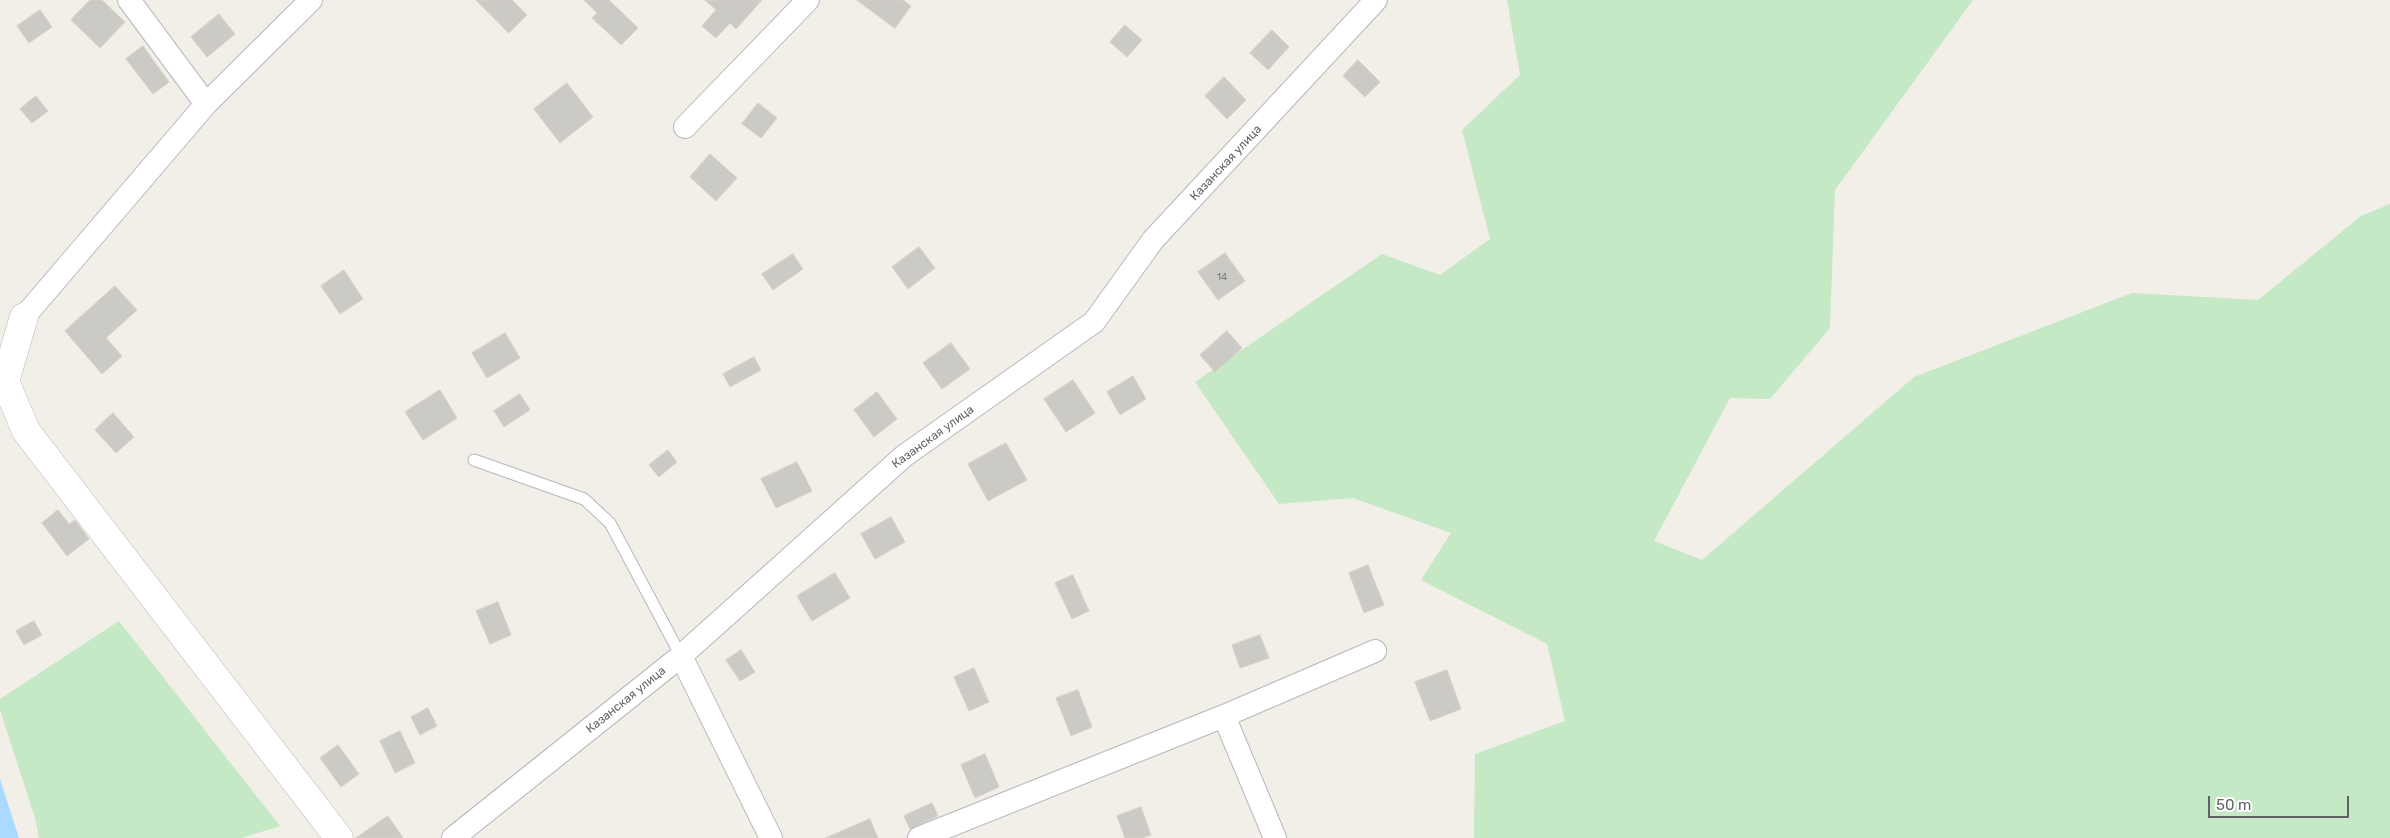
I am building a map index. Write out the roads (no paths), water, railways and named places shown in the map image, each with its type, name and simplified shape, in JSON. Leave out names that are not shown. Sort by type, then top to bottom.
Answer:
[{"type":"street","points":[[129,0],[206,104]]},
{"type":"street","points":[[311,0],[206,104],[24,317],[5,381],[26,431],[339,838]]},
{"type":"street","points":[[685,127],[808,0]]},
{"type":"street","name":"Казанская улица","points":[[452,838],[681,656],[904,456],[1094,322],[1153,240],[1376,0]]},
{"type":"street","points":[[919,838],[1224,716],[1375,651]]},
{"type":"street","points":[[681,656],[771,838]]},
{"type":"street","points":[[1224,716],[1275,838]]},
{"type":"lane","points":[[474,460],[584,499],[610,523],[681,656]]},
{"type":"water","points":[[0,779],[19,838],[0,838]]}]
